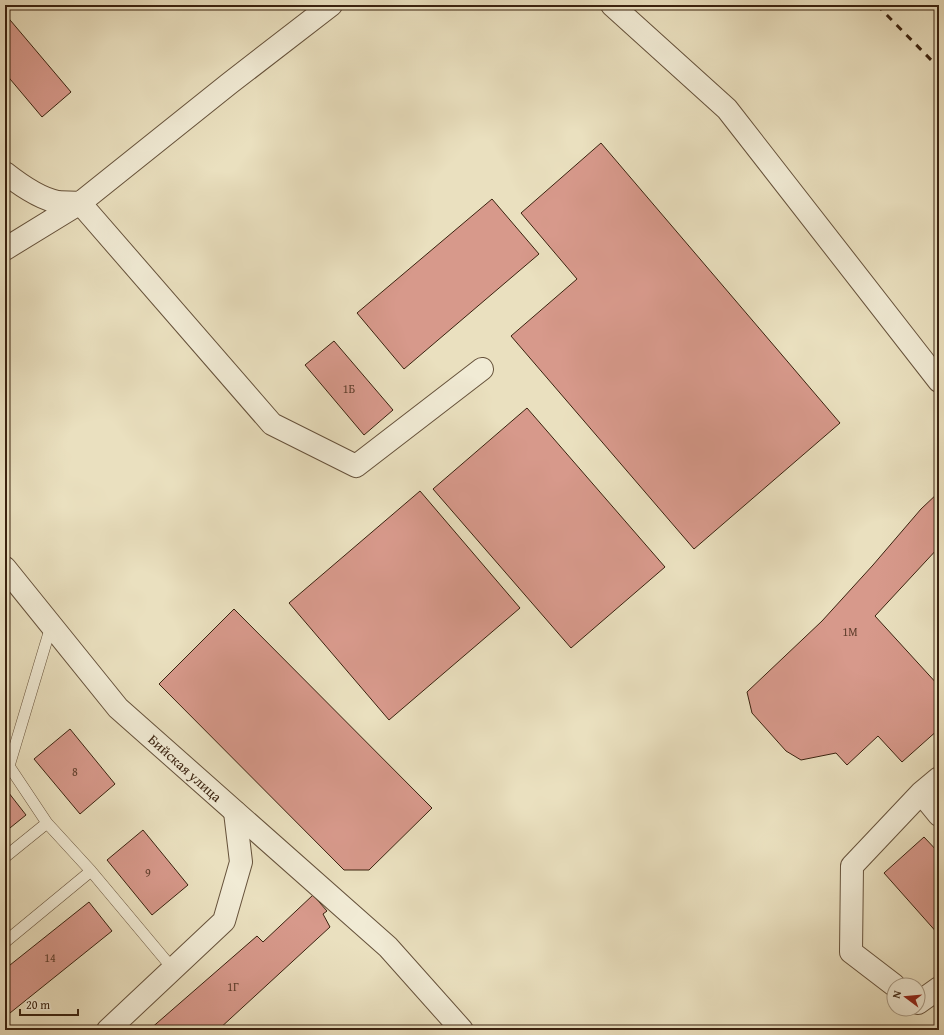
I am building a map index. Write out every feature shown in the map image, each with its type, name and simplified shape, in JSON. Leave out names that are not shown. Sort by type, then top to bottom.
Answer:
[{"type":"street","points":[[5,249],[80,203],[230,83],[331,5]]},
{"type":"street","points":[[612,5],[727,109],[939,381]]},
{"type":"street","points":[[5,173],[17,183],[36,194],[57,202],[80,203],[272,424],[356,466],[482,370]]},
{"type":"street","name":"Бийская улица","points":[[9,580],[51,626],[118,708],[388,947],[462,1030]]},
{"type":"street","points":[[886,979],[851,952],[852,866],[921,793],[939,778]]},
{"type":"street","points":[[921,793],[939,815]]},
{"type":"street","points":[[108,1030],[224,921],[241,862],[235,812]]},
{"type":"street","points":[[926,997],[939,988]]},
{"type":"lane","points":[[51,626],[9,766],[47,823],[173,968]]},
{"type":"lane","points":[[5,858],[47,823]]},
{"type":"lane","points":[[5,942],[91,872]]},
{"type":"building","points":[[5,14],[71,92],[42,117],[5,73]]},
{"type":"building","points":[[601,143],[840,423],[694,549],[511,336],[577,279],[521,213]]},
{"type":"building","points":[[492,199],[539,254],[404,369],[357,313]]},
{"type":"building","points":[[334,341],[393,410],[364,435],[305,365]]},
{"type":"building","points":[[527,408],[665,567],[571,648],[433,489]]},
{"type":"building","points":[[420,491],[520,608],[389,720],[289,603]]},
{"type":"building","points":[[939,492],[939,547],[875,616],[939,686],[939,729],[902,762],[878,736],[847,765],[836,753],[801,760],[786,751],[752,713],[747,692],[822,621],[921,509]]},
{"type":"building","points":[[234,609],[432,808],[369,870],[344,870],[159,684]]},
{"type":"building","points":[[70,729],[115,784],[80,814],[34,759]]},
{"type":"building","points":[[5,788],[26,815],[5,832]]},
{"type":"building","points":[[143,830],[188,885],[152,915],[107,860]]},
{"type":"building","points":[[924,837],[939,853],[939,935],[884,873]]},
{"type":"building","points":[[313,895],[327,911],[323,914],[330,927],[218,1030],[149,1030],[257,936],[263,942]]},
{"type":"building","points":[[89,902],[112,931],[5,1017],[5,969]]},
{"type":"railway","points":[[877,5],[939,68]]}]
